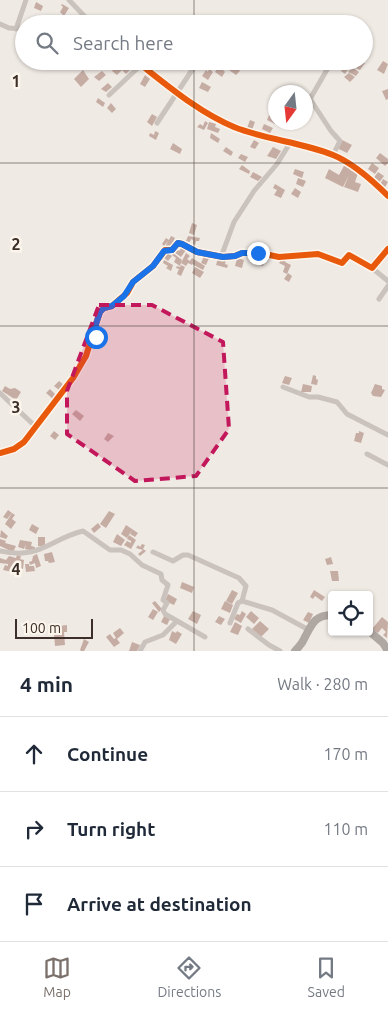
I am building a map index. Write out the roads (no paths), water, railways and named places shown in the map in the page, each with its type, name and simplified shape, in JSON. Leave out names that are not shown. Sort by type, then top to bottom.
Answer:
[{"type":"main road","points":[[295,651],[317,618],[328,615]]},
{"type":"main road","points":[[373,634],[383,642],[388,651]]},
{"type":"street","points":[[21,15],[26,0]]},
{"type":"street","points":[[69,0],[83,15]]},
{"type":"street","points":[[0,24],[15,29]]},
{"type":"street","points":[[109,95],[132,70]]},
{"type":"street","points":[[148,70],[212,115],[235,127],[266,138],[333,155],[354,166],[388,196]]},
{"type":"street","points":[[157,122],[192,70]]},
{"type":"street","points":[[327,70],[310,99],[331,131],[340,141],[333,155]]},
{"type":"street","points":[[221,257],[234,222],[254,191],[278,164],[290,143]]},
{"type":"street","points":[[0,453],[19,447],[73,378],[86,356],[90,343],[97,336],[96,324],[100,312],[104,308],[112,306],[124,296],[133,282],[153,266],[164,251],[172,250],[179,243],[197,252],[221,257],[235,256],[242,253],[260,253],[279,257],[318,254],[342,263],[349,254],[372,268],[388,281]]},
{"type":"street","points":[[372,268],[388,249]]},
{"type":"street","points":[[379,299],[388,286]]},
{"type":"street","points":[[284,387],[310,397],[337,402],[347,414],[388,435]]},
{"type":"street","points":[[0,393],[36,426]]},
{"type":"street","points":[[367,454],[388,465]]},
{"type":"street","points":[[0,551],[11,554],[35,552],[83,531],[110,550],[123,551],[132,555],[142,565],[161,574],[162,580],[168,586],[163,600],[167,603],[163,610],[165,614],[205,637]]},
{"type":"street","points":[[153,552],[173,561],[183,555],[188,555],[242,580],[246,586],[242,601],[238,603],[230,623]]},
{"type":"street","points":[[242,601],[272,610],[309,630]]},
{"type":"street","points":[[140,651],[145,642],[162,635],[176,622]]},
{"type":"street","points":[[248,629],[268,645],[280,651]]}]
